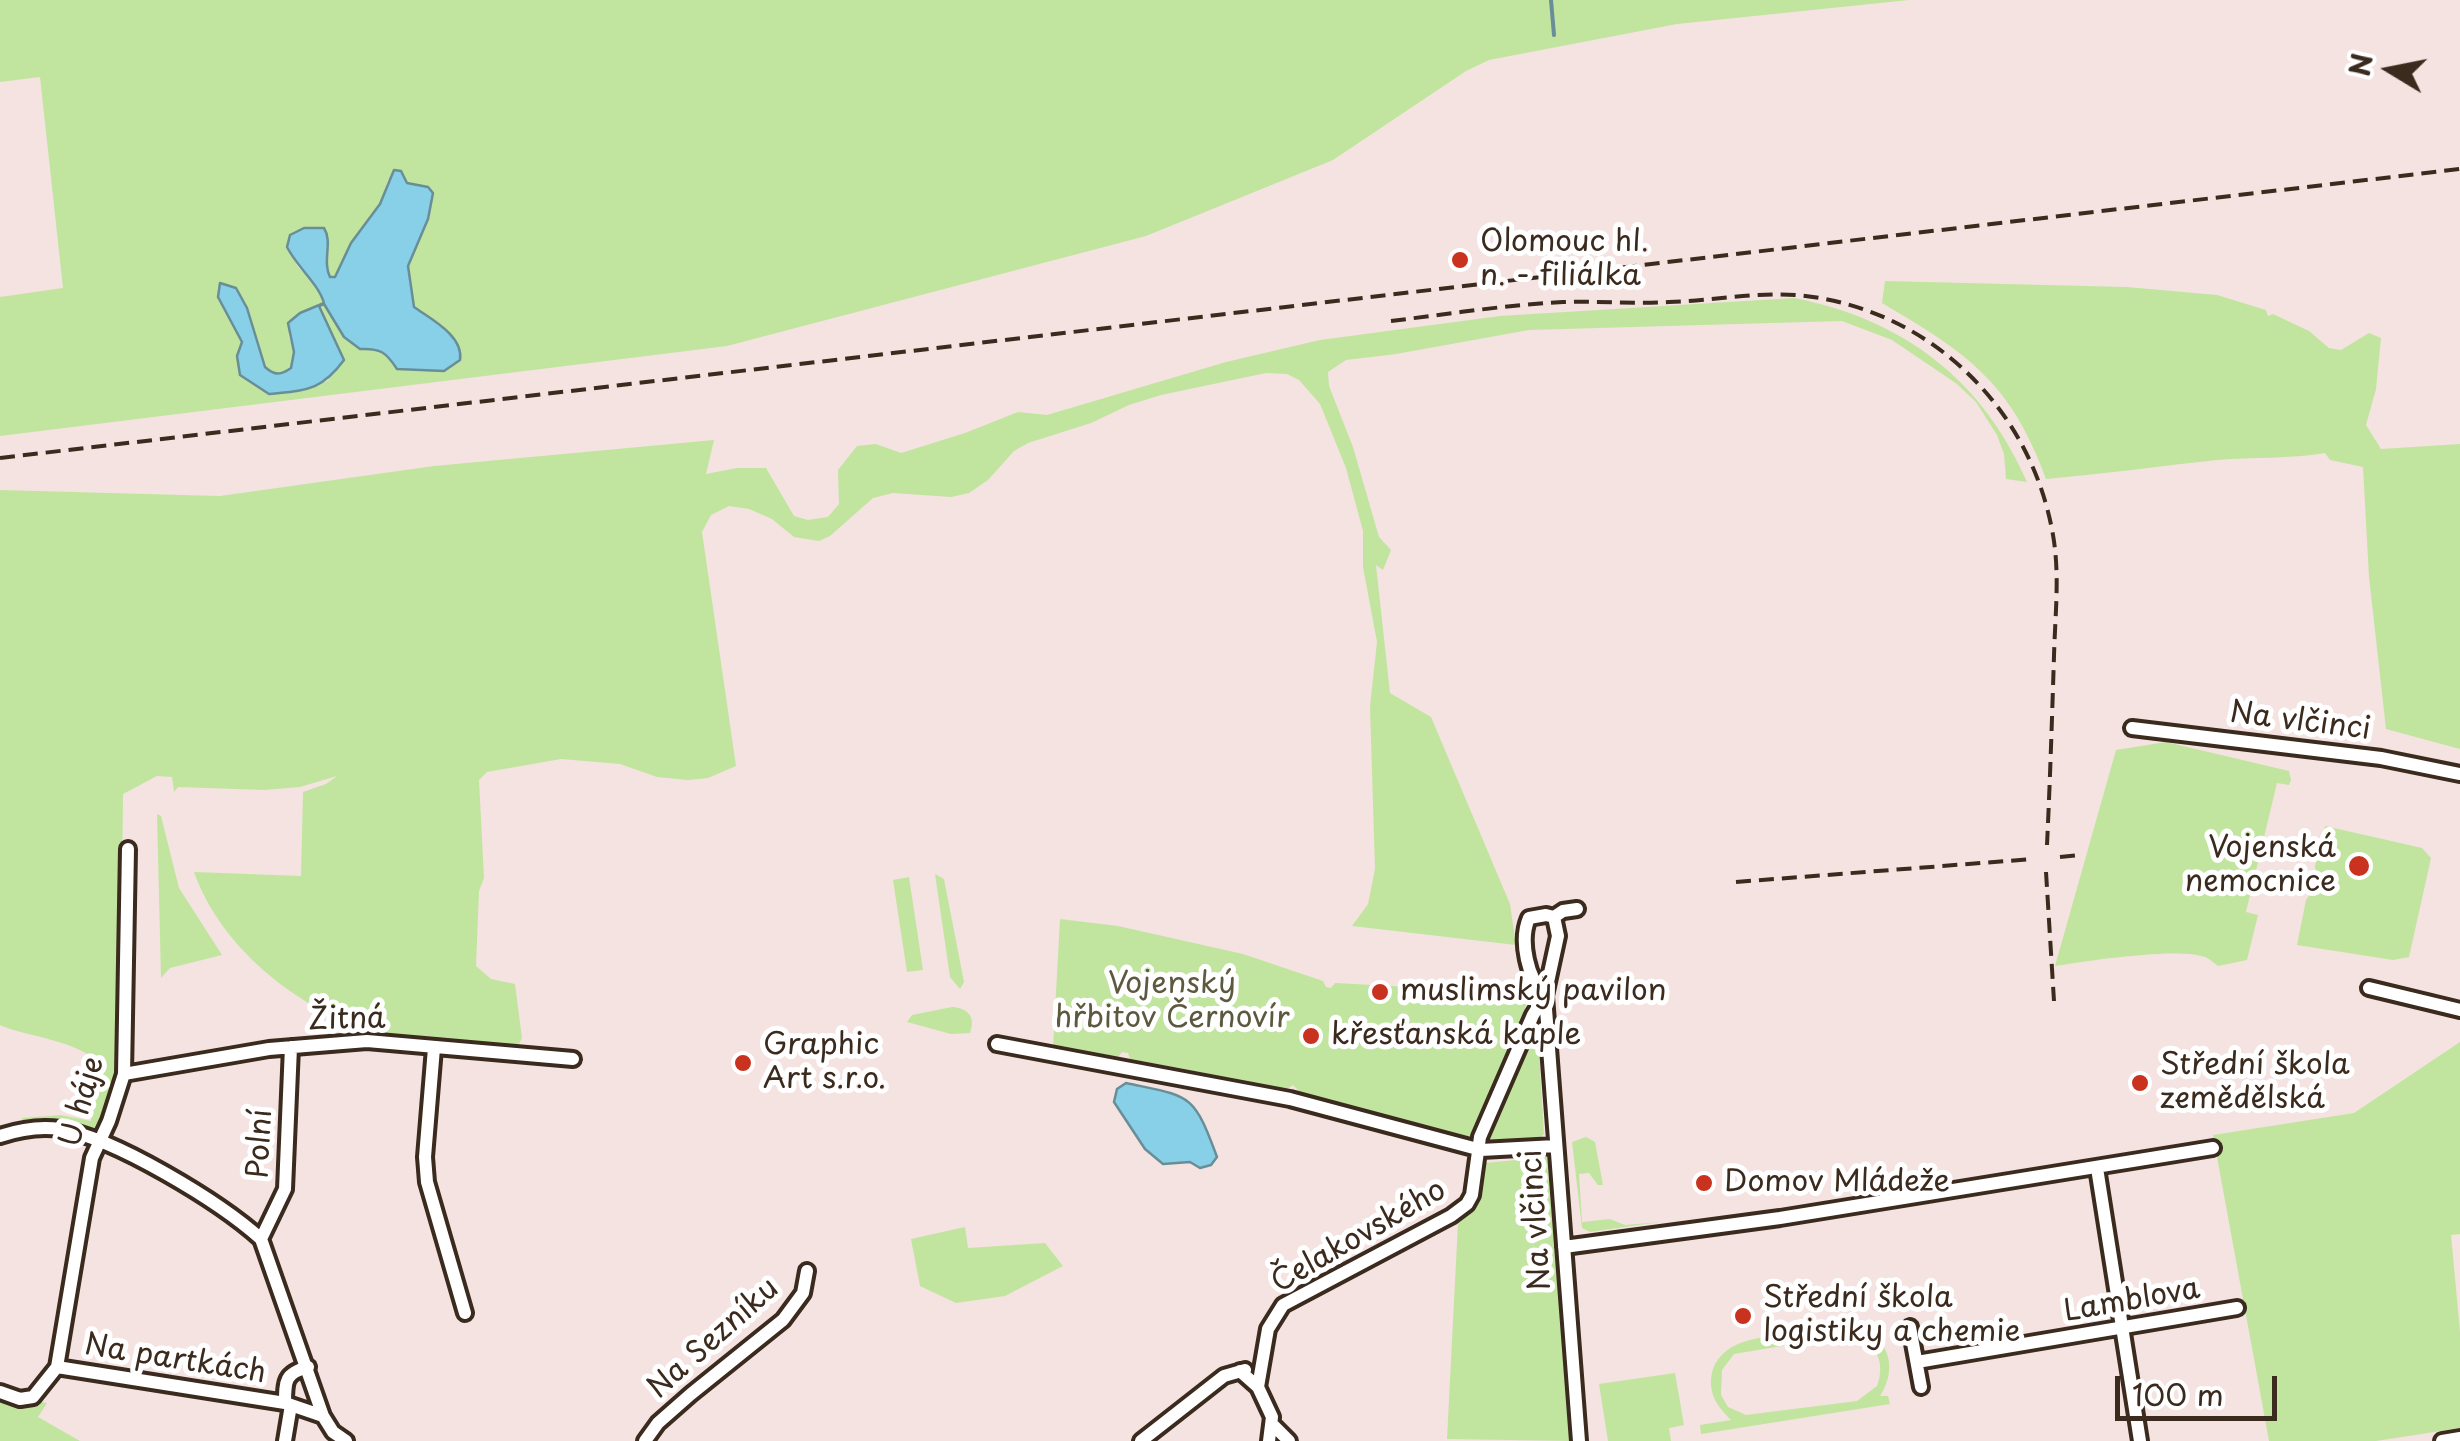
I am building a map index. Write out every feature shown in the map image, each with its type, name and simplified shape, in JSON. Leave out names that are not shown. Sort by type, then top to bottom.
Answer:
[{"type":"street","name":"Na vlčinci","points":[[2132,728],[2381,758],[2460,774]]},
{"type":"street","name":"U háje","points":[[57,1367],[90,1167],[110,1122],[124,1074],[128,849]]},
{"type":"street","points":[[1554,918],[1563,910],[1577,909]]},
{"type":"street","name":"Na vlčinci","points":[[1545,996],[1535,986],[1524,929],[1529,918],[1546,915],[1554,918],[1558,936],[1545,996],[1579,1441]]},
{"type":"street","points":[[2369,988],[2460,1010]]},
{"type":"street","name":"Čelakovského","points":[[1258,1388],[1268,1329],[1284,1305],[1462,1208],[1472,1195],[1480,1137],[1545,996]]},
{"type":"street","name":"Žitná","points":[[124,1074],[290,1047],[367,1041],[573,1059]]},
{"type":"street","points":[[997,1044],[1290,1099],[1481,1150],[1556,1146]]},
{"type":"street","name":"Polní","points":[[262,1239],[285,1189],[290,1047]]},
{"type":"street","points":[[434,1048],[426,1170],[465,1313]]},
{"type":"street","points":[[0,1136],[41,1128],[67,1130],[99,1141],[224,1208],[262,1239],[323,1416],[346,1441]]},
{"type":"street","points":[[1564,1247],[1780,1218],[2213,1148]]},
{"type":"street","points":[[2097,1168],[2140,1441]]},
{"type":"street","name":"Na Sezníku","points":[[644,1441],[658,1423],[783,1320],[803,1294],[807,1271]]},
{"type":"street","name":"Lamblova","points":[[1916,1362],[2237,1308]]},
{"type":"street","points":[[1910,1327],[1921,1387]]},
{"type":"street","points":[[0,1392],[20,1398],[32,1396],[57,1367]]},
{"type":"street","name":"Na partkách","points":[[57,1367],[288,1404],[323,1416]]},
{"type":"street","points":[[284,1441],[288,1404],[285,1380],[292,1371],[308,1367]]},
{"type":"street","points":[[1141,1441],[1224,1376],[1261,1370]]},
{"type":"street","points":[[1240,1371],[1267,1403],[1272,1425],[1270,1441]]},
{"type":"street","points":[[1272,1425],[1288,1441]]},
{"type":"street","points":[[2442,1441],[2460,1438]]},
{"type":"green space","points":[[0,0],[1909,0],[1677,24],[1489,60],[1466,71],[1333,160],[1146,236],[727,346],[0,436],[0,297],[63,288],[40,77],[0,82]],"holes":[[[388,180],[416,187],[428,219],[408,266],[414,307],[448,332],[462,352],[386,353],[344,337],[321,290],[298,267],[287,247],[290,235],[326,254],[330,277],[335,277],[380,204]],[[236,288],[247,308],[265,367],[278,374],[291,368],[294,352],[288,334],[329,380],[314,387],[269,394],[240,375],[237,356],[242,343]]]},
{"type":"green space","points":[[1885,281],[2127,287],[2217,295],[2266,310],[2268,316],[2273,314],[2309,331],[2329,348],[2341,350],[2369,333],[2381,338],[2376,389],[2366,425],[2381,449],[2460,444],[2460,749],[2386,729],[2369,577],[2363,467],[2330,460],[2325,453],[2217,460],[2046,479],[2018,418],[2001,394],[1962,355],[1882,303]]},
{"type":"green space","points":[[1794,298],[1870,321],[1935,360],[1963,384],[1987,413],[2027,482],[2006,479],[2004,454],[1997,435],[1976,402],[1957,384],[1892,340],[1842,321],[1529,330],[1346,360],[1328,372],[1329,386],[1353,447],[1379,537],[1391,550],[1383,570],[1376,565],[1390,693],[1431,717],[1510,904],[1516,945],[1352,926],[1368,904],[1375,869],[1370,706],[1377,642],[1363,567],[1363,531],[1346,468],[1320,404],[1299,380],[1287,374],[1266,373],[1161,395],[1028,443],[969,493],[951,497],[893,493],[873,498],[819,541],[794,537],[772,519],[749,509],[729,506],[711,515],[702,532],[736,766],[708,778],[688,780],[657,777],[620,764],[561,759],[487,772],[479,780],[484,878],[479,891],[476,966],[491,979],[515,984],[522,1038],[518,1046],[407,1040],[344,1021],[316,1008],[265,972],[223,926],[194,872],[301,876],[303,792],[337,776],[300,787],[178,787],[174,792],[172,777],[157,776],[123,794],[120,1073],[97,1132],[27,1124],[21,1118],[61,1115],[91,1121],[99,1073],[93,1058],[83,1051],[0,1025],[0,490],[220,496],[434,466],[714,440],[706,474],[766,468],[794,516],[808,520],[828,517],[839,504],[838,470],[857,446],[876,444],[901,453],[1018,412],[1047,415],[1226,362],[1320,340],[1500,316]]},
{"type":"green space","points":[[2166,742],[2289,771],[2289,785],[2277,783],[2246,912],[2258,915],[2247,960],[2218,966],[2205,957],[2174,953],[2055,966],[2116,750]]},
{"type":"green space","points":[[157,814],[161,816],[179,888],[222,955],[170,968],[161,978]]},
{"type":"green space","points":[[2325,826],[2422,848],[2431,858],[2409,957],[2393,960],[2297,945],[2306,900],[2317,885],[2315,866]]},
{"type":"green space","points":[[935,874],[944,879],[964,982],[960,989],[950,977]]},
{"type":"green space","points":[[909,877],[923,970],[907,972],[893,880]]},
{"type":"green space","name":"Vojenský hřbitov Černovír","points":[[1060,919],[1118,926],[1243,954],[1323,981],[1331,988],[1335,983],[1449,989],[1527,1003],[1470,1138],[1300,1092],[1293,1085],[1287,1089],[1130,1059],[1128,1053],[1122,1052],[1118,1057],[1053,1048]]},
{"type":"green space","points":[[952,1007],[969,1014],[970,1033],[951,1034],[907,1022],[912,1015]]},
{"type":"green space","points":[[1537,1020],[1544,1134],[1519,1144],[1490,1141],[1488,1136]]},
{"type":"green space","points":[[2460,1042],[2460,1234],[2451,1235],[2460,1332],[2460,1428],[2376,1441],[2269,1441],[2213,1135],[2354,1113]]},
{"type":"green space","points":[[1586,1137],[1595,1142],[1603,1185],[1598,1185],[1589,1173],[1579,1174],[1582,1222],[1660,1222],[1590,1232],[1582,1228],[1572,1142]]},
{"type":"green space","points":[[1547,1157],[1571,1441],[1447,1439],[1458,1223],[1475,1209],[1485,1163]]},
{"type":"green space","points":[[965,1227],[968,1248],[1045,1243],[1063,1266],[1005,1296],[956,1303],[920,1286],[911,1239]]},
{"type":"green space","points":[[1849,1326],[1862,1329],[1881,1342],[1889,1373],[1880,1396],[1888,1396],[1890,1404],[1701,1434],[1700,1425],[1731,1420],[1716,1402],[1711,1385],[1715,1365],[1728,1350],[1755,1339]],"holes":[[[1847,1335],[1876,1352],[1880,1368],[1877,1386],[1857,1401],[1746,1415],[1728,1407],[1721,1395],[1722,1370],[1734,1354]]]},
{"type":"green space","points":[[1675,1373],[1684,1425],[1669,1428],[1671,1441],[1608,1441],[1599,1384]]},
{"type":"green space","points":[[0,1395],[47,1403],[38,1417],[80,1441],[0,1441]]},
{"type":"water","points":[[394,170],[401,171],[407,183],[428,187],[433,193],[428,219],[408,266],[414,307],[452,336],[460,360],[444,371],[397,369],[382,352],[360,349],[344,337],[324,304],[319,306],[344,360],[328,378],[312,387],[269,394],[240,375],[237,356],[242,342],[218,297],[220,283],[236,288],[247,308],[265,367],[275,373],[291,368],[294,352],[288,323],[324,303],[287,247],[290,235],[304,228],[324,228],[328,271],[330,277],[335,277],[351,243],[380,204]]},
{"type":"water","points":[[1126,1083],[1164,1091],[1187,1101],[1202,1120],[1217,1157],[1211,1165],[1200,1168],[1190,1162],[1163,1164],[1145,1149],[1114,1102],[1117,1089]]},
{"type":"waterway","points":[[1551,0],[1554,35]]},
{"type":"railway","points":[[0,458],[2460,169]]},
{"type":"railway","points":[[1391,321],[1563,302],[1656,303],[1797,295],[1845,304],[1889,320],[1930,342],[1966,372],[1997,406],[2022,445],[2041,488],[2053,535],[2056,596],[2047,845]]},
{"type":"railway","points":[[2060,857],[2081,855]]},
{"type":"railway","points":[[1736,882],[2033,859]]},
{"type":"railway","points":[[2046,872],[2054,1001]]},
{"type":"place","name":"Olomouc hl. n. - filiálka","points":[[1460,260]]},
{"type":"place","name":"Vojenská nemocnice","points":[[2359,866]]},
{"type":"place","name":"muslimský pavilon","points":[[1380,992]]},
{"type":"place","name":"křesťanská kaple","points":[[1311,1036]]},
{"type":"place","name":"Graphic Art s.r.o.","points":[[743,1063]]},
{"type":"place","name":"Střední škola zemědělská","points":[[2140,1083]]},
{"type":"place","name":"Domov Mládeže","points":[[1704,1183]]},
{"type":"place","name":"Střední škola logistiky a chemie","points":[[1743,1316]]}]
